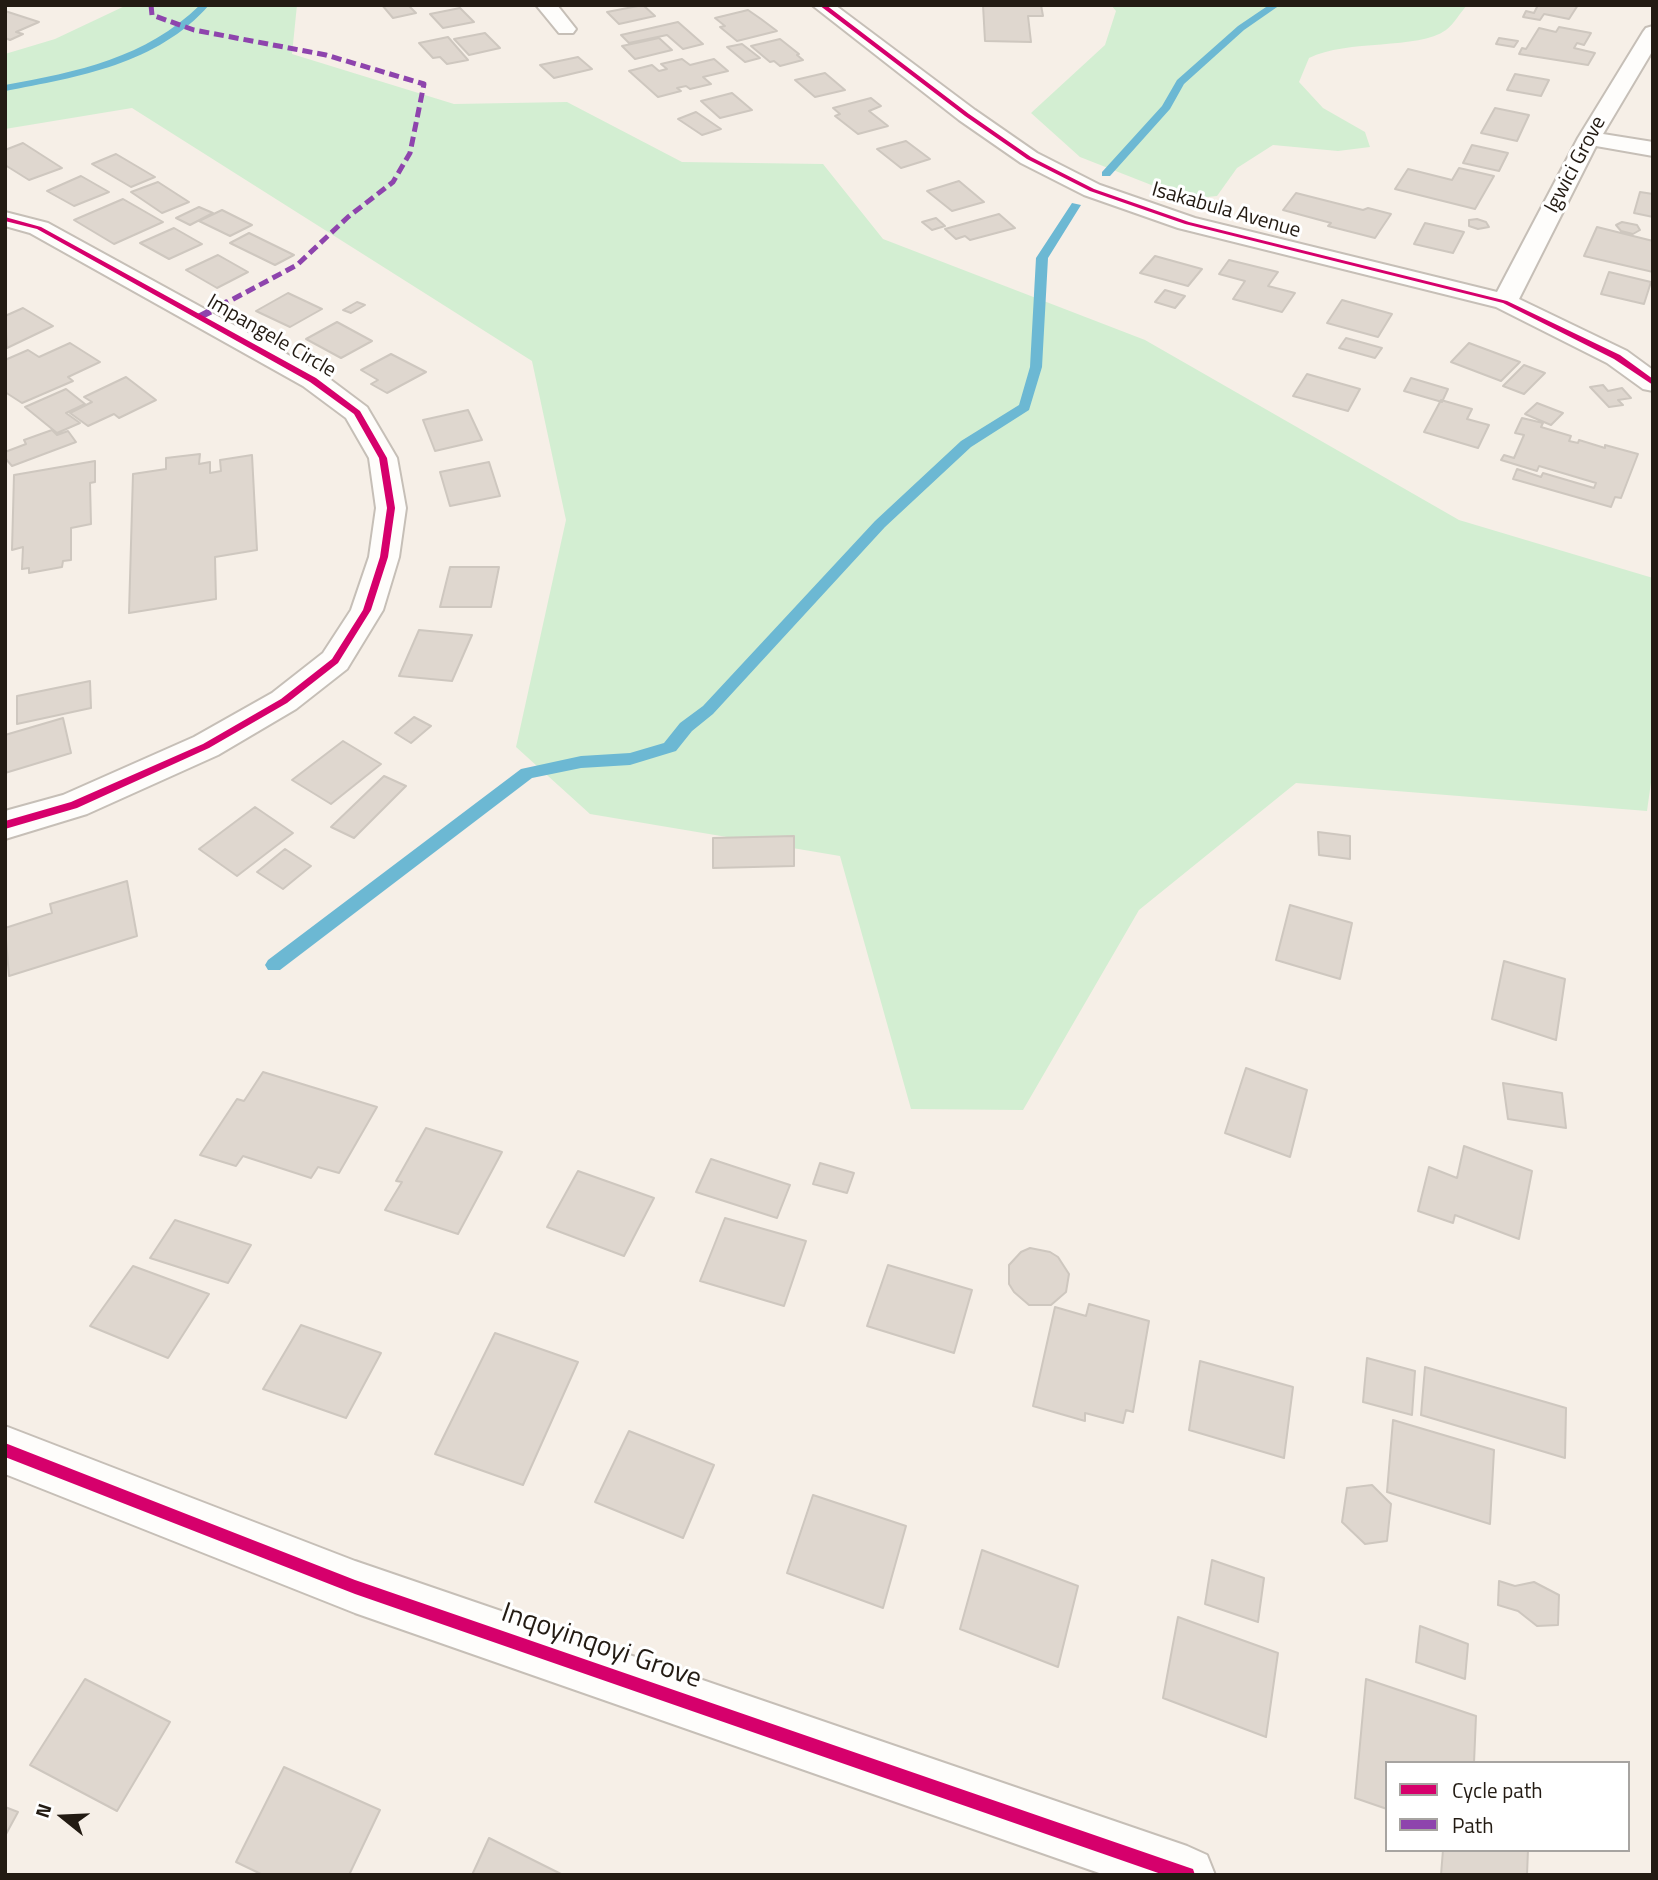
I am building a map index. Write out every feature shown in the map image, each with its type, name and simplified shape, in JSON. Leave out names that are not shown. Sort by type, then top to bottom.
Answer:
[{"type":"street","points":[[546,5],[566,29]]},
{"type":"street","name":"Isakabula Avenue","points":[[822,5],[967,116],[1028,158],[1092,190],[1187,223],[1505,302],[1617,357],[1653,383]]},
{"type":"street","name":"Igwici Grove","points":[[1505,302],[1589,138],[1653,32]]},
{"type":"street","points":[[1589,138],[1653,149]]},
{"type":"street","name":"Impangele Circle","points":[[5,219],[39,229],[324,388],[357,413],[383,458],[391,508],[384,557],[367,610],[335,661],[284,701],[206,746],[74,805],[5,825]]},
{"type":"street","name":"Inqoyinqoyi Grove","points":[[5,1450],[355,1587],[1187,1875]]},
{"type":"green space","points":[[127,5],[297,5],[292,54],[454,104],[567,102],[682,162],[823,164],[883,239],[1145,340],[1459,520],[1653,578],[1653,768],[1647,811],[1296,783],[1139,910],[1023,1110],[911,1109],[840,856],[590,814],[516,747],[566,520],[532,361],[132,108],[5,129],[5,54],[55,39]]},
{"type":"green space","points":[[1111,5],[1467,5],[1449,28],[1434,36],[1400,43],[1342,48],[1309,58],[1299,82],[1323,108],[1365,132],[1370,147],[1338,151],[1273,145],[1237,168],[1217,196],[1187,199],[1080,157],[1031,113],[1105,45],[1116,11]]},
{"type":"building","points":[[382,5],[408,5],[416,13],[393,18]]},
{"type":"building","points":[[643,5],[655,16],[619,24],[607,12]]},
{"type":"building","points":[[983,5],[1041,5],[1043,16],[1028,16],[1031,42],[985,41]]},
{"type":"building","points":[[1538,5],[1578,5],[1569,19],[1544,14],[1540,20],[1523,17],[1526,11],[1534,13]]},
{"type":"building","points":[[460,8],[474,22],[443,28],[430,14]]},
{"type":"building","points":[[748,10],[777,31],[737,41],[720,27],[725,26],[715,18]]},
{"type":"building","points":[[5,11],[39,22],[16,32],[23,34],[10,40],[5,38]]},
{"type":"building","points":[[678,22],[703,44],[683,49],[667,35],[629,43],[621,35]]},
{"type":"building","points":[[1559,27],[1591,33],[1584,45],[1577,43],[1574,48],[1595,53],[1588,65],[1519,54],[1522,48],[1526,49],[1539,28],[1556,32]]},
{"type":"building","points":[[485,33],[500,48],[469,55],[454,39]]},
{"type":"building","points":[[448,37],[468,60],[447,64],[440,57],[433,58],[419,43]]},
{"type":"building","points":[[659,38],[672,50],[635,59],[622,46]]},
{"type":"building","points":[[1499,38],[1518,41],[1514,47],[1496,44]]},
{"type":"building","points":[[780,39],[803,60],[780,66],[774,61],[770,62],[751,46]]},
{"type":"building","points":[[742,44],[760,58],[745,62],[727,47]]},
{"type":"building","points":[[578,57],[592,69],[554,78],[540,65]]},
{"type":"building","points":[[682,59],[690,65],[714,59],[728,71],[703,77],[711,84],[690,89],[686,86],[677,88],[681,91],[658,97],[629,71],[652,65],[659,71],[667,69],[661,64]]},
{"type":"building","points":[[825,73],[845,90],[815,97],[795,80]]},
{"type":"building","points":[[1515,74],[1549,80],[1541,96],[1507,90]]},
{"type":"building","points":[[732,93],[752,110],[720,118],[701,101]]},
{"type":"building","points":[[871,98],[881,106],[869,111],[888,126],[858,134],[835,116],[840,114],[833,108]]},
{"type":"building","points":[[1495,108],[1529,115],[1517,141],[1481,133]]},
{"type":"building","points":[[696,112],[721,129],[702,135],[678,119]]},
{"type":"building","points":[[906,141],[930,159],[901,168],[877,149]]},
{"type":"building","points":[[23,143],[62,168],[29,180],[5,165],[5,150]]},
{"type":"building","points":[[1472,145],[1508,153],[1499,171],[1463,163]]},
{"type":"building","points":[[116,154],[155,177],[131,187],[92,164]]},
{"type":"building","points":[[1459,168],[1494,176],[1475,209],[1395,189],[1408,169],[1452,180]]},
{"type":"building","points":[[81,176],[109,192],[74,206],[47,191]]},
{"type":"building","points":[[959,181],[984,202],[952,211],[927,191]]},
{"type":"building","points":[[158,182],[189,202],[162,213],[131,192]]},
{"type":"building","points":[[1640,192],[1653,194],[1653,217],[1634,213]]},
{"type":"building","points":[[1296,193],[1363,210],[1368,208],[1391,214],[1375,238],[1328,226],[1331,223],[1283,210]]},
{"type":"building","points":[[123,199],[163,222],[114,244],[74,220]]},
{"type":"building","points":[[199,207],[213,213],[190,225],[176,218]]},
{"type":"building","points":[[222,210],[252,225],[230,236],[199,221]]},
{"type":"building","points":[[999,214],[1015,228],[970,240],[965,236],[956,239],[945,229]]},
{"type":"building","points":[[936,218],[945,226],[932,230],[922,222]]},
{"type":"building","points":[[1469,220],[1486,222],[1489,227],[1478,229],[1469,226]]},
{"type":"building","points":[[1622,222],[1637,225],[1640,230],[1633,234],[1621,231],[1616,225]]},
{"type":"building","points":[[1425,223],[1464,232],[1453,253],[1414,244]]},
{"type":"building","points":[[1597,227],[1653,241],[1653,272],[1584,256]]},
{"type":"building","points":[[174,228],[202,244],[169,259],[140,243]]},
{"type":"building","points":[[249,233],[294,255],[275,265],[230,243]]},
{"type":"building","points":[[218,255],[248,272],[217,288],[186,270]]},
{"type":"building","points":[[1155,256],[1202,269],[1188,286],[1140,273]]},
{"type":"building","points":[[1229,260],[1278,272],[1268,286],[1295,293],[1282,312],[1233,299],[1245,281],[1219,274]]},
{"type":"building","points":[[1609,272],[1651,282],[1644,304],[1601,294]]},
{"type":"building","points":[[1165,290],[1185,296],[1175,308],[1155,302]]},
{"type":"building","points":[[288,293],[322,309],[290,327],[256,311]]},
{"type":"building","points":[[1342,300],[1392,314],[1378,337],[1327,323]]},
{"type":"building","points":[[357,302],[365,305],[351,313],[343,310]]},
{"type":"building","points":[[23,308],[53,326],[7,348],[5,316]]},
{"type":"building","points":[[337,322],[372,341],[341,358],[306,339]]},
{"type":"building","points":[[1346,338],[1382,348],[1375,358],[1339,348]]},
{"type":"building","points":[[70,343],[100,362],[68,377],[73,381],[22,403],[5,392],[5,360],[28,350],[39,357]]},
{"type":"building","points":[[1469,343],[1520,362],[1501,381],[1451,362]]},
{"type":"building","points":[[391,354],[426,372],[387,393],[371,384],[378,380],[361,370]]},
{"type":"building","points":[[1524,365],[1545,373],[1524,394],[1503,386]]},
{"type":"building","points":[[1307,374],[1360,389],[1348,411],[1293,396]]},
{"type":"building","points":[[126,377],[156,400],[119,418],[114,414],[88,426],[70,413],[92,402],[84,397]]},
{"type":"building","points":[[1411,378],[1448,389],[1442,402],[1404,391]]},
{"type":"building","points":[[1603,385],[1608,391],[1622,388],[1631,398],[1618,400],[1623,405],[1609,407],[1590,387]]},
{"type":"building","points":[[66,389],[85,404],[66,413],[80,423],[57,433],[25,407]]},
{"type":"building","points":[[1441,400],[1472,409],[1467,419],[1489,425],[1478,448],[1424,432]]},
{"type":"building","points":[[1537,403],[1563,413],[1551,425],[1525,414]]},
{"type":"building","points":[[468,410],[482,440],[435,451],[423,420]]},
{"type":"building","points":[[1522,418],[1543,423],[1541,427],[1571,436],[1569,441],[1578,443],[1579,440],[1638,454],[1621,498],[1615,497],[1611,507],[1513,479],[1517,469],[1541,477],[1543,473],[1594,488],[1596,483],[1539,466],[1537,471],[1501,460],[1504,455],[1514,458],[1524,435],[1515,433]]},
{"type":"building","points":[[52,430],[57,435],[68,431],[76,442],[12,466],[5,458],[5,452],[26,444],[24,440]]},
{"type":"building","points":[[200,454],[199,464],[210,462],[210,473],[221,471],[220,460],[252,455],[257,550],[215,557],[216,599],[129,613],[133,474],[166,469],[166,458]]},
{"type":"building","points":[[95,461],[95,482],[90,483],[91,524],[71,528],[71,560],[63,561],[62,567],[29,573],[29,568],[22,569],[23,547],[12,550],[14,475]]},
{"type":"building","points":[[489,462],[500,496],[450,506],[440,472]]},
{"type":"building","points":[[450,567],[499,567],[491,607],[440,607]]},
{"type":"building","points":[[419,630],[472,635],[452,681],[399,676]]},
{"type":"building","points":[[90,681],[91,708],[17,724],[17,696]]},
{"type":"building","points":[[414,717],[431,726],[411,743],[395,733]]},
{"type":"building","points":[[63,718],[71,753],[5,773],[5,735]]},
{"type":"building","points":[[343,741],[381,764],[331,804],[292,780]]},
{"type":"building","points":[[384,776],[406,786],[354,838],[331,827]]},
{"type":"building","points":[[255,807],[293,833],[237,876],[199,849]]},
{"type":"building","points":[[1318,832],[1350,836],[1350,859],[1319,855]]},
{"type":"building","points":[[794,836],[794,866],[713,868],[713,838]]},
{"type":"building","points":[[285,849],[311,866],[283,889],[257,872]]},
{"type":"building","points":[[127,881],[137,936],[9,976],[5,928],[52,913],[50,904]]},
{"type":"building","points":[[1290,905],[1352,923],[1340,979],[1276,960]]},
{"type":"building","points":[[1504,961],[1565,979],[1556,1040],[1492,1019]]},
{"type":"building","points":[[1246,1068],[1307,1090],[1290,1157],[1225,1133]]},
{"type":"building","points":[[263,1072],[377,1107],[339,1173],[318,1167],[311,1178],[243,1156],[236,1166],[200,1155],[237,1099],[244,1101]]},
{"type":"building","points":[[1503,1083],[1562,1093],[1566,1128],[1508,1119]]},
{"type":"building","points":[[426,1128],[502,1152],[458,1234],[385,1210],[402,1182],[396,1181]]},
{"type":"building","points":[[1464,1146],[1532,1171],[1519,1239],[1455,1215],[1453,1223],[1418,1211],[1429,1167],[1457,1178]]},
{"type":"building","points":[[711,1159],[790,1185],[777,1218],[696,1192]]},
{"type":"building","points":[[820,1163],[854,1173],[847,1193],[813,1184]]},
{"type":"building","points":[[578,1171],[654,1198],[624,1256],[547,1227]]},
{"type":"building","points":[[725,1218],[806,1241],[784,1306],[700,1281]]},
{"type":"building","points":[[175,1220],[251,1245],[228,1283],[150,1258]]},
{"type":"building","points":[[1030,1248],[1050,1252],[1058,1257],[1069,1274],[1066,1292],[1051,1305],[1029,1305],[1009,1284],[1009,1265],[1021,1252]]},
{"type":"building","points":[[888,1265],[972,1290],[954,1353],[867,1326]]},
{"type":"building","points":[[133,1266],[209,1294],[168,1358],[90,1326]]},
{"type":"building","points":[[1089,1304],[1149,1321],[1133,1412],[1126,1410],[1123,1423],[1085,1413],[1085,1421],[1033,1406],[1055,1307],[1086,1316]]},
{"type":"building","points":[[301,1325],[381,1353],[346,1418],[263,1389]]},
{"type":"building","points":[[495,1333],[578,1362],[523,1485],[435,1454]]},
{"type":"building","points":[[1367,1358],[1415,1371],[1412,1415],[1363,1402]]},
{"type":"building","points":[[1200,1361],[1293,1387],[1284,1458],[1189,1430]]},
{"type":"building","points":[[1425,1367],[1566,1408],[1565,1458],[1421,1415]]},
{"type":"building","points":[[1393,1420],[1494,1450],[1490,1524],[1387,1492]]},
{"type":"building","points":[[629,1431],[714,1465],[683,1538],[595,1502]]},
{"type":"building","points":[[1372,1485],[1391,1504],[1387,1541],[1365,1544],[1342,1522],[1347,1488]]},
{"type":"building","points":[[813,1495],[906,1526],[883,1608],[787,1573]]},
{"type":"building","points":[[982,1550],[1078,1586],[1058,1667],[960,1629]]},
{"type":"building","points":[[1212,1560],[1264,1578],[1258,1622],[1205,1604]]},
{"type":"building","points":[[1499,1581],[1515,1586],[1534,1582],[1559,1595],[1558,1625],[1537,1626],[1518,1611],[1498,1605]]},
{"type":"building","points":[[1178,1617],[1278,1653],[1266,1737],[1163,1698]]},
{"type":"building","points":[[1420,1626],[1468,1644],[1465,1679],[1416,1662]]},
{"type":"building","points":[[85,1679],[170,1722],[117,1811],[30,1765]]},
{"type":"building","points":[[1366,1679],[1476,1716],[1474,1761],[1385,1761],[1385,1808],[1355,1798]]},
{"type":"building","points":[[284,1767],[380,1810],[349,1875],[263,1875],[236,1862]]},
{"type":"building","points":[[5,1807],[18,1812],[5,1836]]},
{"type":"building","points":[[489,1838],[563,1875],[472,1875]]},
{"type":"building","points":[[1443,1852],[1528,1852],[1527,1875],[1441,1875]]},
{"type":"waterway","points":[[5,88],[86,71],[139,53],[163,40],[205,5]]},
{"type":"waterway","points":[[1106,174],[1166,107],[1180,82],[1241,28],[1276,5]]},
{"type":"waterway","points":[[274,965],[527,773],[581,762],[630,759],[670,747],[686,727],[708,710],[880,524],[966,444],[1025,407],[1036,367],[1042,258],[1076,205]]},
{"type":"marked path","points":[[151,5],[152,15],[194,30],[326,55],[424,84],[410,153],[393,182],[348,217],[297,265],[199,317]]},
{"type":"cycle path","points":[[822,5],[967,115],[1029,158],[1092,190],[1187,223],[1505,302],[1617,357],[1653,383]]},
{"type":"cycle path","points":[[5,219],[39,228],[313,380],[357,413],[383,458],[391,508],[384,557],[367,610],[335,661],[284,701],[206,746],[74,805],[5,825]]},
{"type":"cycle path","points":[[5,1450],[355,1587],[1187,1875]]}]
